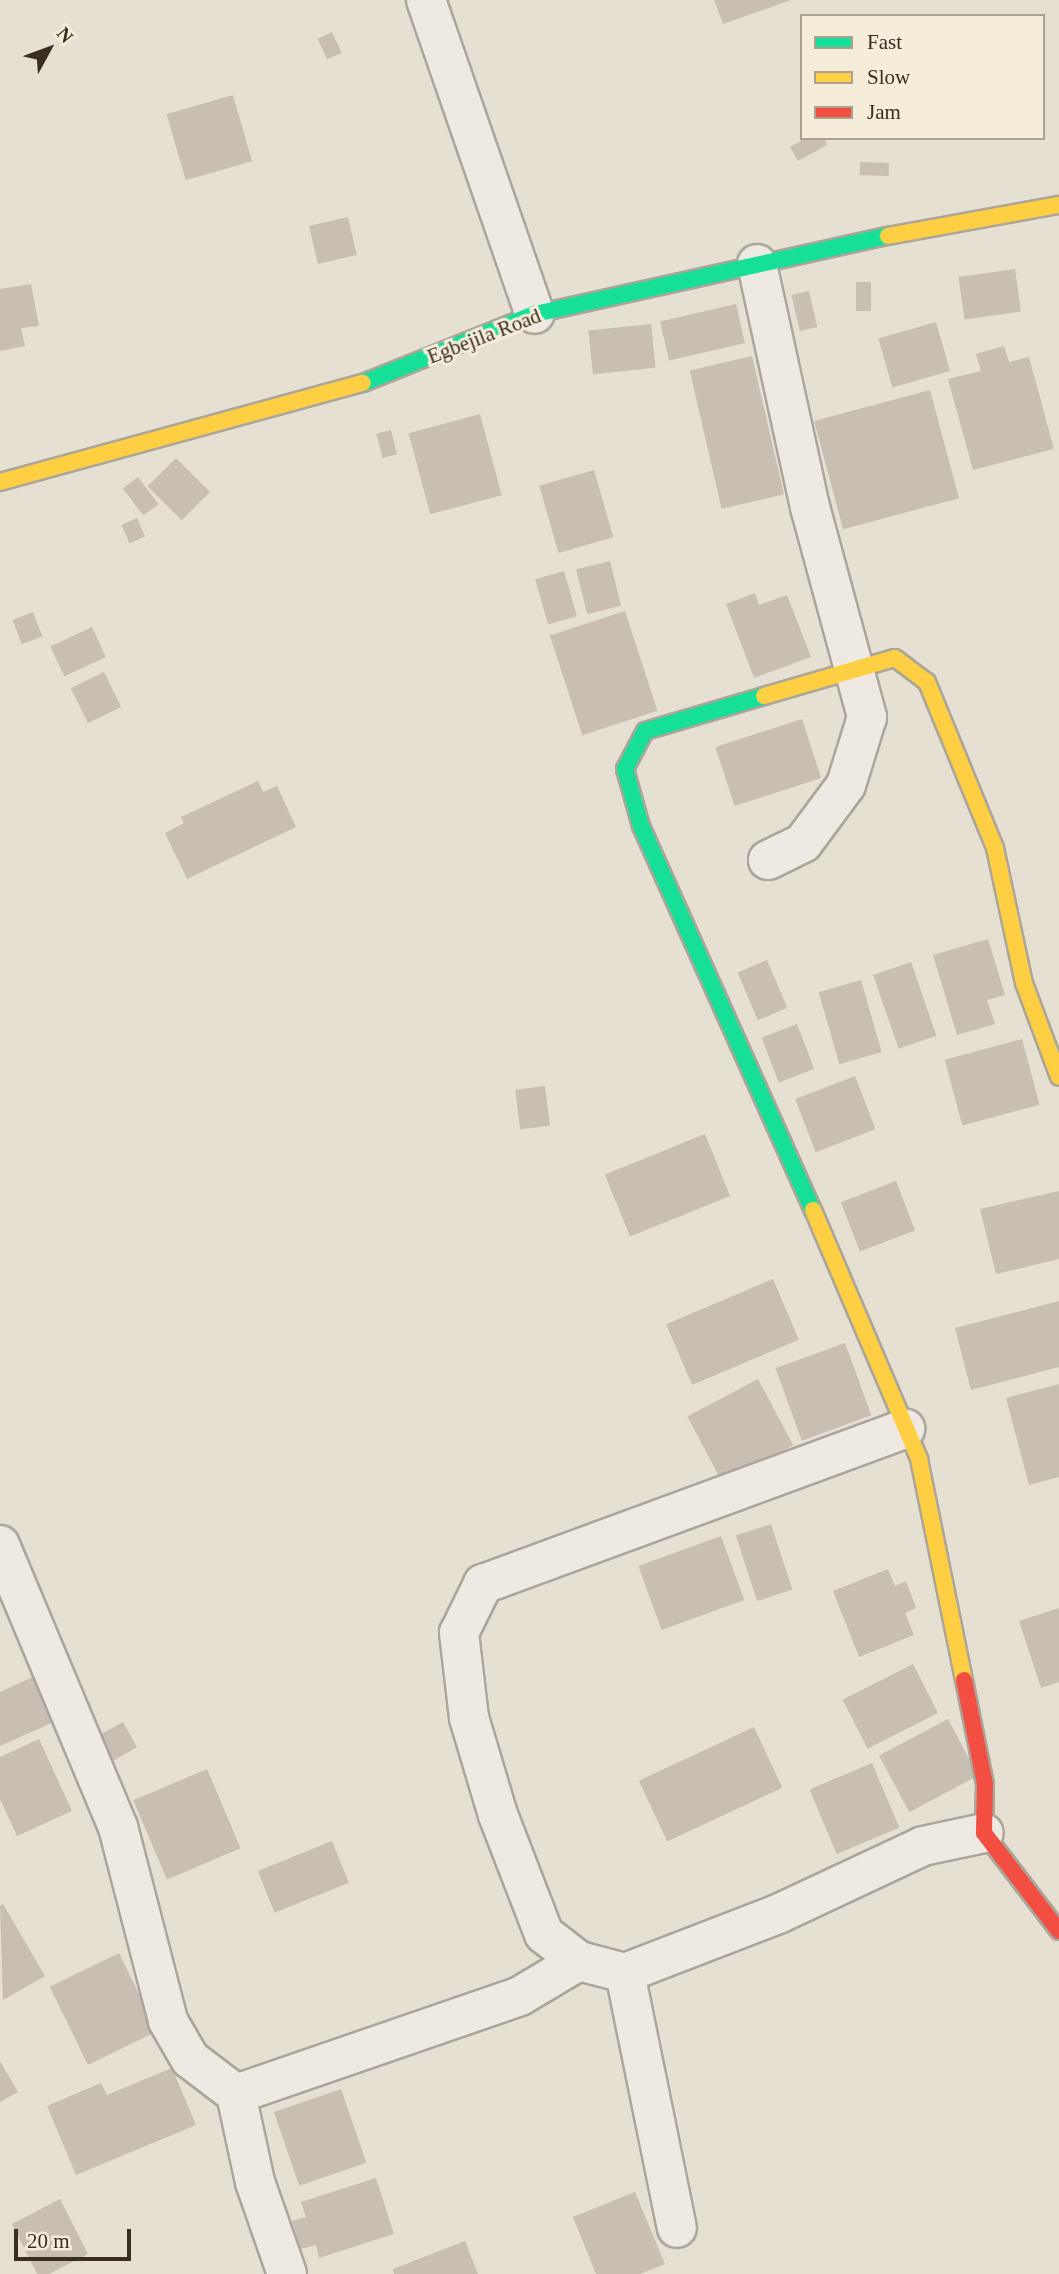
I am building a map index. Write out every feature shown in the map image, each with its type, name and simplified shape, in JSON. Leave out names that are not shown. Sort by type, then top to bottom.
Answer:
[{"type":"street","points":[[426,0],[535,314]]},
{"type":"street","name":"Egbejila Road","points":[[0,482],[365,382],[535,314],[757,264],[1059,205]]},
{"type":"street","points":[[757,264],[810,507],[867,717],[846,785],[803,843],[768,860]]},
{"type":"street","points":[[1059,1077],[1024,983],[995,848],[928,682],[895,658],[645,731],[625,769],[641,826],[866,1329],[926,1489],[928,1515],[985,1784],[984,1833],[1059,1931]]},
{"type":"street","points":[[905,1429],[483,1584],[459,1633],[469,1718],[498,1815],[544,1934],[579,1961],[625,1973],[778,1914],[923,1846],[984,1833]]},
{"type":"street","points":[[0,1545],[118,1828],[168,2021],[190,2059],[236,2094],[255,2182],[287,2274]]},
{"type":"street","points":[[236,2094],[520,1996],[579,1961]]},
{"type":"street","points":[[625,1973],[677,2228]]},
{"type":"building","points":[[714,0],[791,0],[723,24]]},
{"type":"building","points":[[332,32],[342,53],[327,60],[317,39]]},
{"type":"building","points":[[233,95],[252,161],[186,180],[167,114]]},
{"type":"building","points":[[802,140],[825,140],[827,145],[798,161],[790,147]]},
{"type":"building","points":[[860,162],[889,163],[889,176],[860,175]]},
{"type":"building","points":[[348,217],[357,255],[318,264],[309,226]]},
{"type":"building","points":[[1015,269],[1021,312],[965,320],[959,277]]},
{"type":"building","points":[[856,282],[871,282],[871,311],[856,311]]},
{"type":"building","points":[[31,284],[39,326],[21,328],[25,346],[0,351],[0,289]]},
{"type":"building","points":[[809,291],[817,327],[800,331],[791,295]]},
{"type":"building","points":[[736,304],[745,343],[669,361],[660,322]]},
{"type":"building","points":[[936,322],[950,371],[892,388],[878,339]]},
{"type":"building","points":[[651,324],[656,368],[593,374],[588,331]]},
{"type":"building","points":[[1004,346],[1009,362],[1029,357],[1054,449],[973,470],[948,379],[981,371],[976,354]]},
{"type":"building","points":[[752,356],[784,494],[722,509],[690,370]]},
{"type":"building","points":[[930,390],[959,498],[843,529],[814,421]]},
{"type":"building","points":[[480,414],[502,495],[430,514],[409,433]]},
{"type":"building","points":[[391,430],[397,454],[382,458],[376,434]]},
{"type":"building","points":[[176,458],[210,492],[182,520],[148,486]]},
{"type":"building","points":[[594,470],[613,537],[559,553],[539,486]]},
{"type":"building","points":[[138,477],[158,504],[143,516],[123,488]]},
{"type":"building","points":[[137,518],[145,536],[130,543],[121,525]]},
{"type":"building","points":[[610,561],[621,606],[587,614],[576,569]]},
{"type":"building","points":[[564,571],[577,616],[548,624],[535,579]]},
{"type":"building","points":[[755,593],[759,605],[787,595],[811,657],[754,678],[726,604]]},
{"type":"building","points":[[625,611],[657,711],[582,735],[550,635]]},
{"type":"building","points":[[33,612],[42,636],[22,644],[12,620]]},
{"type":"building","points":[[92,627],[106,657],[64,676],[50,646]]},
{"type":"building","points":[[104,672],[121,707],[88,723],[71,688]]},
{"type":"building","points":[[802,719],[821,778],[735,806],[715,747]]},
{"type":"building","points":[[258,781],[263,792],[277,786],[296,827],[187,879],[165,833],[184,823],[181,817]]},
{"type":"building","points":[[988,939],[1005,995],[987,1000],[995,1024],[957,1035],[933,955]]},
{"type":"building","points":[[767,960],[787,1008],[758,1020],[738,973]]},
{"type":"building","points":[[911,962],[936,1036],[899,1049],[873,975]]},
{"type":"building","points":[[861,980],[882,1052],[839,1064],[819,992]]},
{"type":"building","points":[[797,1024],[814,1069],[779,1082],[762,1038]]},
{"type":"building","points":[[1022,1039],[1040,1105],[962,1125],[945,1060]]},
{"type":"building","points":[[855,1076],[875,1129],[816,1152],[795,1099]]},
{"type":"building","points":[[545,1086],[550,1126],[520,1129],[515,1090]]},
{"type":"building","points":[[705,1134],[730,1196],[630,1237],[605,1174]]},
{"type":"building","points":[[896,1181],[915,1230],[860,1252],[841,1202]]},
{"type":"building","points":[[1059,1191],[1059,1259],[996,1274],[980,1209]]},
{"type":"building","points":[[773,1279],[799,1340],[692,1385],[666,1324]]},
{"type":"building","points":[[1059,1301],[1059,1367],[971,1390],[955,1328]]},
{"type":"building","points":[[845,1343],[871,1415],[802,1441],[775,1368]]},
{"type":"building","points":[[758,1379],[793,1445],[723,1483],[687,1417]]},
{"type":"building","points":[[1059,1384],[1059,1477],[1029,1485],[1006,1398]]},
{"type":"building","points":[[771,1524],[792,1590],[757,1601],[736,1535]]},
{"type":"building","points":[[721,1536],[744,1600],[662,1630],[638,1566]]},
{"type":"building","points":[[888,1569],[895,1586],[906,1581],[916,1608],[905,1613],[914,1635],[859,1657],[833,1591]]},
{"type":"building","points":[[1059,1608],[1059,1682],[1041,1688],[1019,1621]]},
{"type":"building","points":[[913,1664],[938,1713],[868,1749],[843,1700]]},
{"type":"building","points":[[35,1676],[56,1721],[0,1746],[0,1692]]},
{"type":"building","points":[[948,1719],[978,1776],[909,1812],[879,1756]]},
{"type":"building","points":[[123,1722],[137,1747],[113,1760],[99,1735]]},
{"type":"building","points":[[754,1727],[782,1788],[667,1841],[639,1781]]},
{"type":"building","points":[[39,1739],[72,1811],[17,1836],[0,1799],[0,1757]]},
{"type":"building","points":[[872,1763],[899,1827],[837,1854],[809,1790]]},
{"type":"building","points":[[207,1769],[241,1848],[167,1879],[133,1800]]},
{"type":"building","points":[[332,1841],[349,1883],[275,1913],[258,1871]]},
{"type":"building","points":[[3,1904],[45,1976],[3,2000],[0,1906]]},
{"type":"building","points":[[119,1953],[157,2031],[88,2065],[50,1987]]},
{"type":"building","points":[[0,2061],[18,2092],[0,2102]]},
{"type":"building","points":[[172,2068],[196,2125],[76,2175],[47,2106],[101,2083],[107,2095]]},
{"type":"building","points":[[341,2089],[366,2163],[299,2186],[274,2112]]},
{"type":"building","points":[[376,2178],[394,2234],[319,2258],[316,2245],[301,2249],[292,2221],[306,2217],[301,2202]]},
{"type":"building","points":[[635,2192],[665,2264],[640,2274],[596,2274],[573,2217]]},
{"type":"building","points":[[60,2199],[88,2254],[49,2274],[37,2274],[12,2224]]},
{"type":"building","points":[[465,2241],[478,2274],[394,2274],[393,2269]]},
{"type":"traffic: fast","points":[[363,383],[535,314],[888,236]]},
{"type":"traffic: fast","points":[[764,696],[645,731],[625,769],[641,826],[813,1210]]},
{"type":"traffic: slow","points":[[888,236],[1059,205]]},
{"type":"traffic: slow","points":[[0,482],[363,383]]},
{"type":"traffic: slow","points":[[764,696],[895,658],[927,682],[995,848],[1024,983],[1059,1077]]},
{"type":"traffic: slow","points":[[813,1210],[919,1459],[964,1680]]},
{"type":"traffic: jam","points":[[964,1680],[985,1784],[984,1833],[1059,1931]]}]
